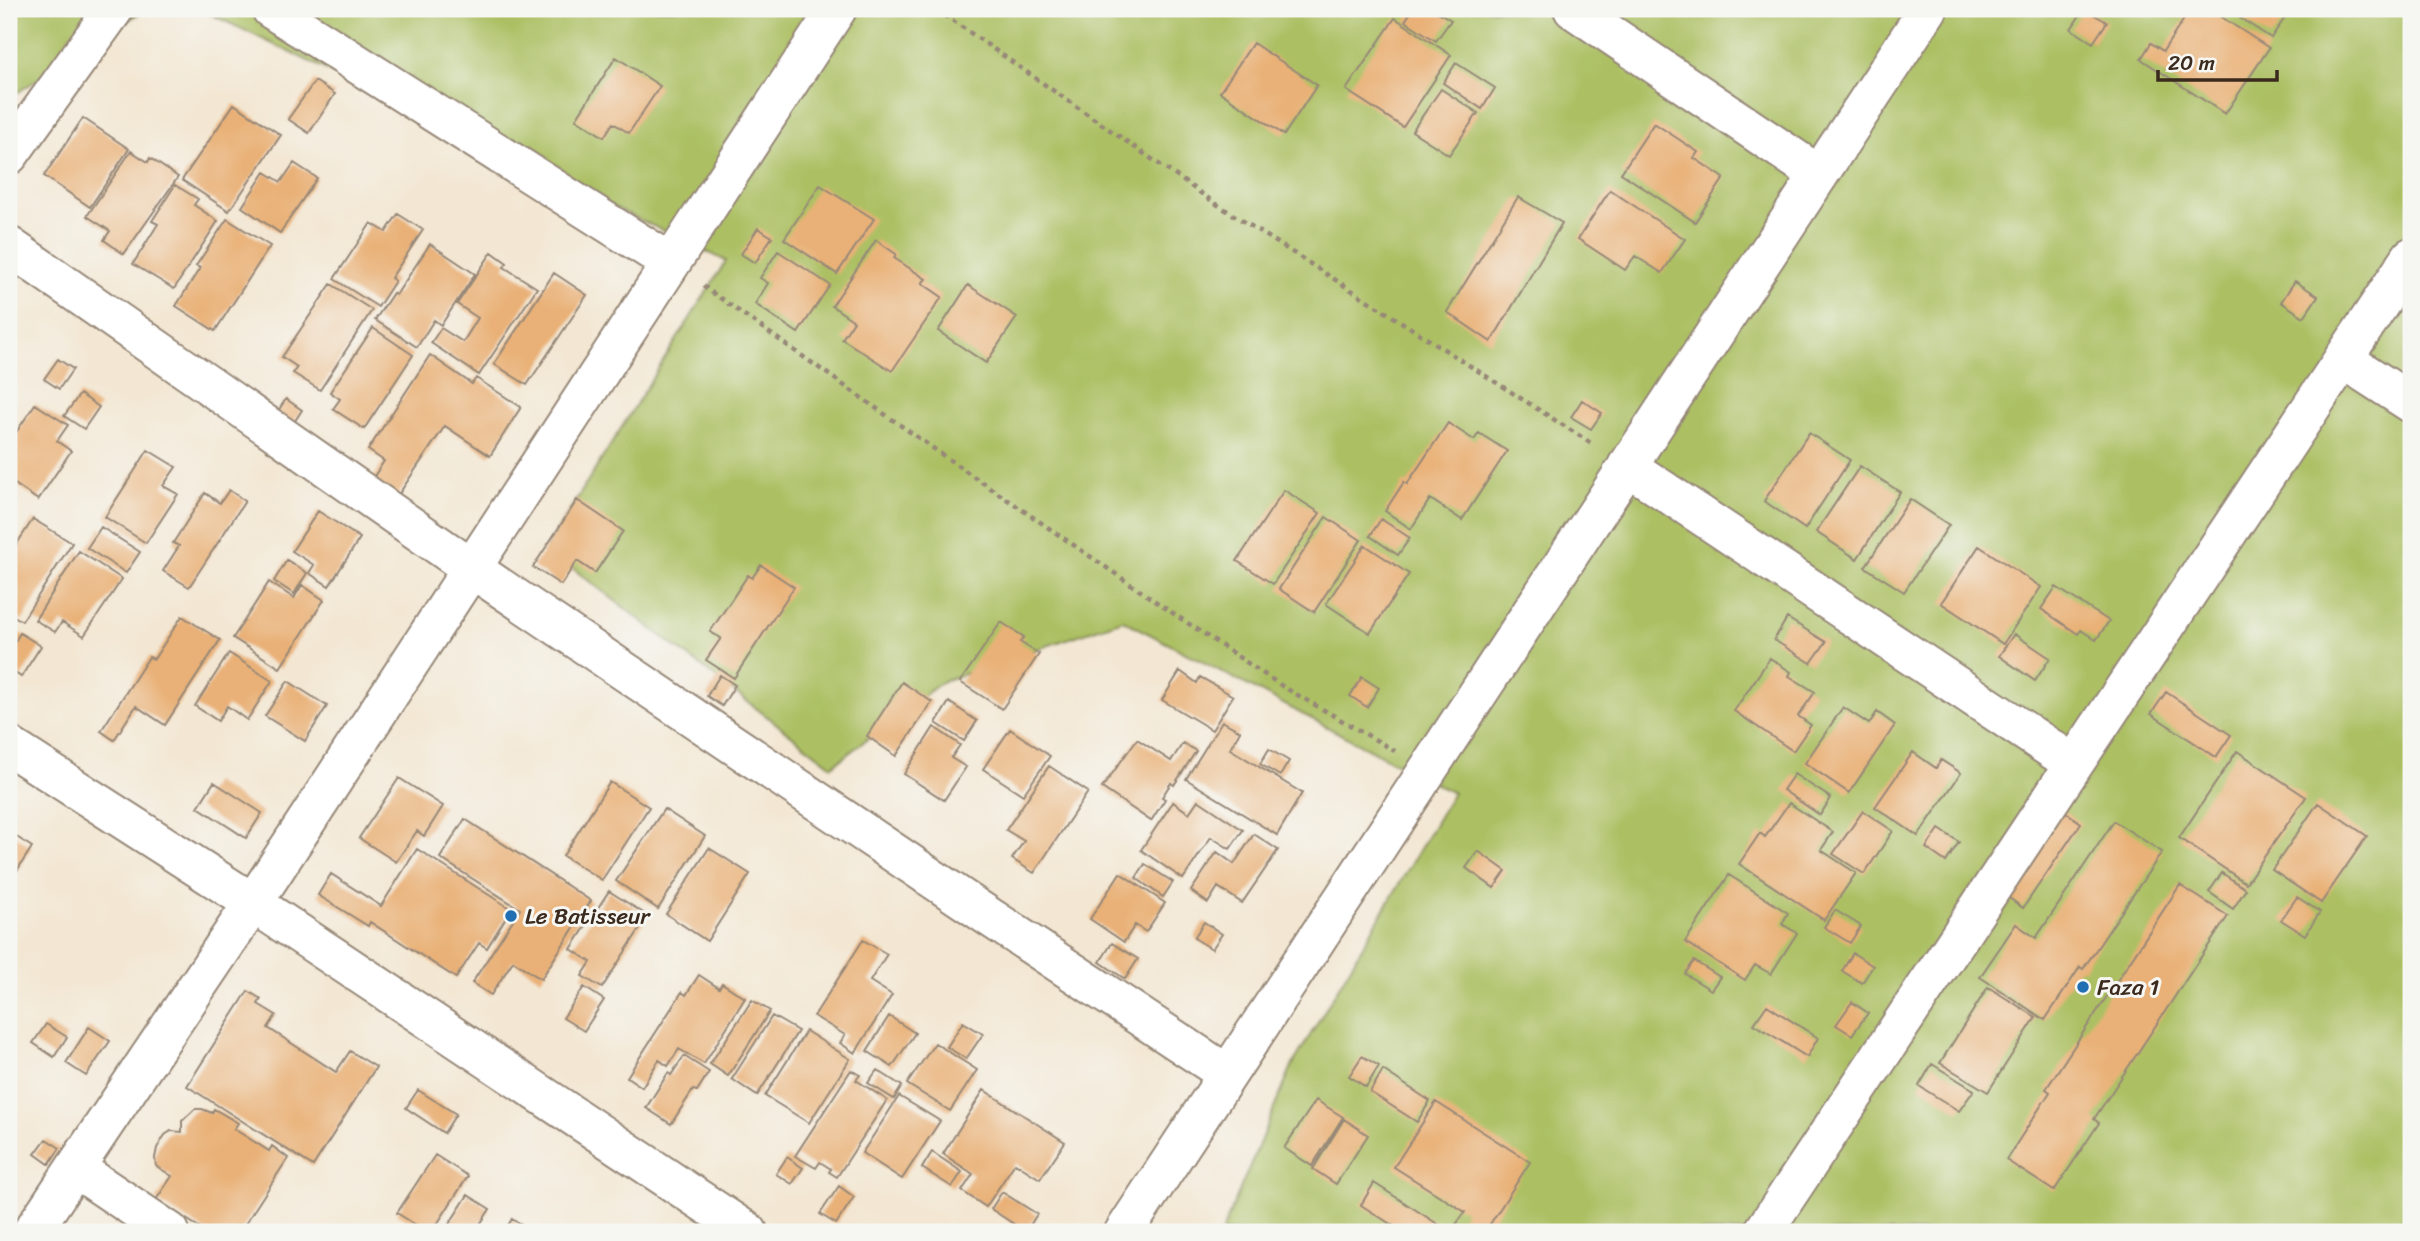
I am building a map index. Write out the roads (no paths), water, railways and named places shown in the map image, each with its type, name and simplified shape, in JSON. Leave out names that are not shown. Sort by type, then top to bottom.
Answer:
[{"type":"street","points":[[9,155],[114,9]]},
{"type":"street","points":[[271,9],[671,263]]},
{"type":"street","points":[[32,1232],[253,903],[837,9]]},
{"type":"street","points":[[1573,9],[1819,175]]},
{"type":"street","points":[[1124,1232],[1928,9]]},
{"type":"street","points":[[9,246],[471,568],[1227,1074]]},
{"type":"street","points":[[1763,1232],[2411,257]]},
{"type":"street","points":[[2343,359],[2411,403]]},
{"type":"street","points":[[1627,466],[2074,764]]},
{"type":"street","points":[[9,746],[253,903],[748,1232]]},
{"type":"street","points":[[75,1168],[170,1232]]},
{"type":"place","name":"Le Batisseur","points":[[511,916]]},
{"type":"place","name":"Faza 1","points":[[2083,987]]}]
